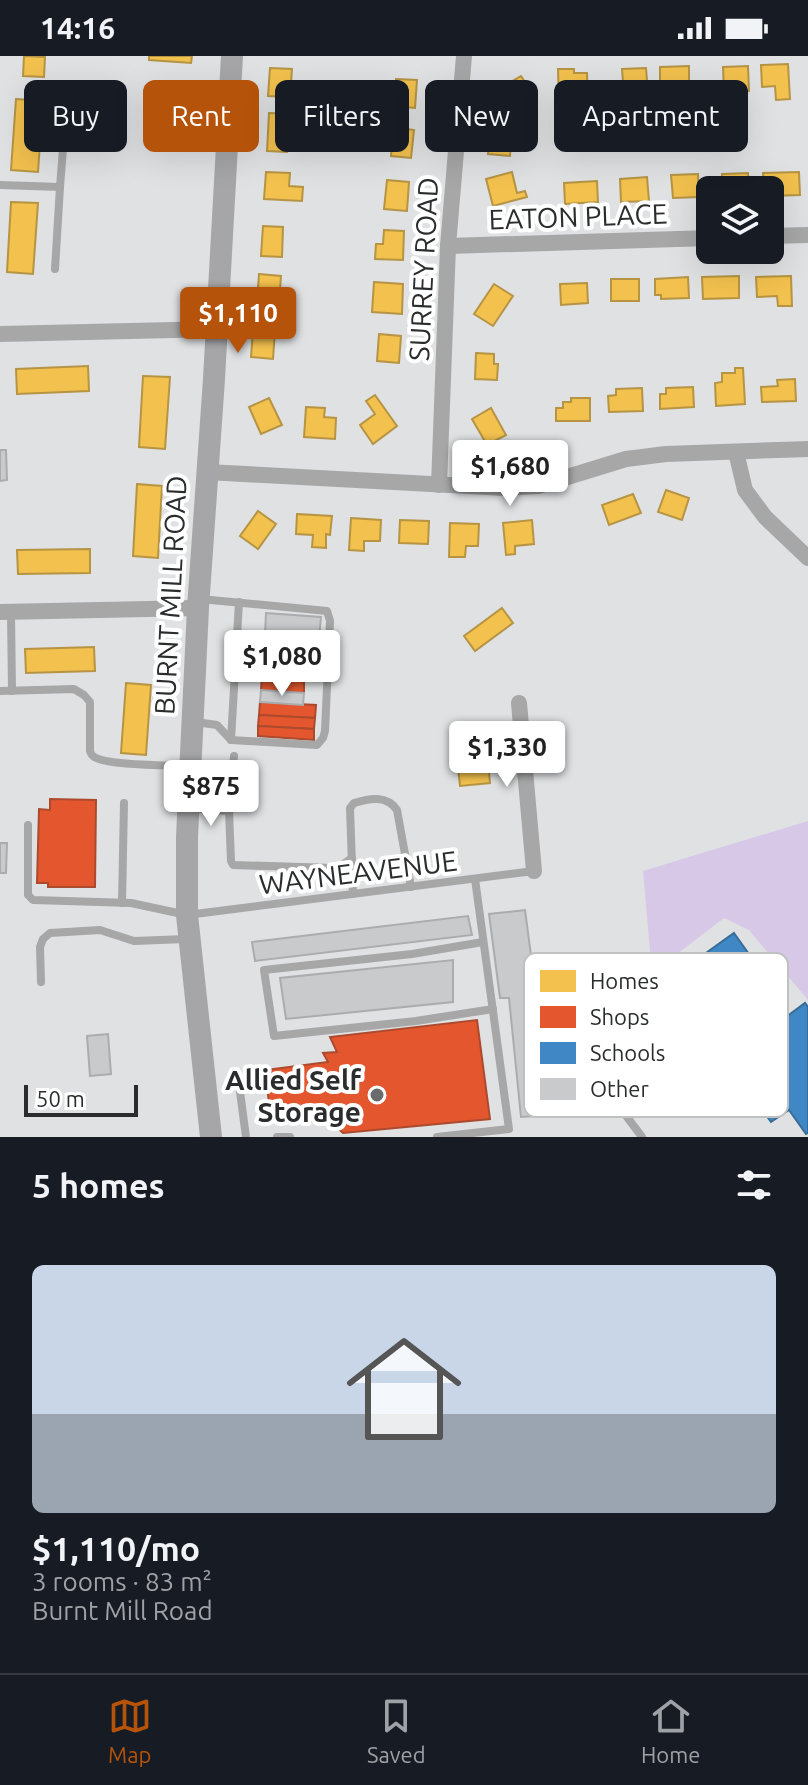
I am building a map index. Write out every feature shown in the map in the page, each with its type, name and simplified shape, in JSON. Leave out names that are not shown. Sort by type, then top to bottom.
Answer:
[{"type":"main road","name":"BURNT MILL ROAD","points":[[211,1137],[187,915],[189,808],[232,56]]},
{"type":"street","name":"SURREY ROAD","points":[[439,485],[448,246],[464,56]]},
{"type":"street","points":[[784,236],[808,235]]},
{"type":"street","name":"EATON PLACE","points":[[448,246],[696,238]]},
{"type":"street","points":[[0,334],[217,329]]},
{"type":"street","points":[[207,472],[505,488],[538,486],[626,459],[666,454],[808,449]]},
{"type":"street","points":[[736,452],[745,490],[765,517],[808,558]]},
{"type":"street","points":[[6,612],[199,603]]},
{"type":"street","points":[[519,703],[534,871]]},
{"type":"lane","points":[[55,269],[63,152]]},
{"type":"lane","points":[[0,185],[60,187]]},
{"type":"lane","points":[[193,722],[217,725],[231,740],[310,746],[317,745],[325,731],[330,621],[327,611],[239,602],[199,603]]},
{"type":"lane","points":[[231,740],[239,602]]},
{"type":"lane","points":[[6,612],[12,691]]},
{"type":"lane","points":[[0,691],[74,689],[90,702],[90,751],[93,756],[100,760],[136,764],[191,766]]},
{"type":"lane","points":[[234,756],[229,811],[233,865],[334,868],[352,858]]},
{"type":"lane","points":[[353,894],[350,808],[363,800],[385,799],[397,810],[411,887]]},
{"type":"lane","points":[[122,903],[124,803]]},
{"type":"lane","points":[[189,808],[229,811]]},
{"type":"lane","name":"WAYNEAVENUE","points":[[28,825],[28,895],[33,900],[131,903],[187,915],[534,871]]},
{"type":"lane","points":[[437,1137],[510,1133],[475,879]]},
{"type":"lane","points":[[41,982],[40,947],[50,933],[100,930],[134,941],[190,938]]},
{"type":"lane","points":[[483,942],[412,954],[264,970],[274,1036],[416,1021],[493,1009]]},
{"type":"lane","points":[[239,1084],[246,1137]]},
{"type":"lane","points":[[627,1117],[642,1137]]},
{"type":"lane","points":[[277,1137],[290,1137]]},
{"type":"shaded area","points":[[808,821],[808,1000],[788,976],[788,953],[768,953],[749,930],[724,918],[678,953],[650,953],[643,871]]},
{"type":"building: Homes","points":[[24,56],[45,57],[44,77],[23,76]]},
{"type":"building: Homes","points":[[149,56],[192,56],[191,63],[149,60]]},
{"type":"building: Homes","points":[[788,64],[790,99],[776,100],[775,86],[762,87],[761,65]]},
{"type":"building: Homes","points":[[689,66],[689,80],[660,80],[660,67]]},
{"type":"building: Homes","points":[[748,66],[749,91],[748,80],[724,80],[723,67]]},
{"type":"building: Homes","points":[[270,68],[292,69],[291,80],[275,80],[275,96],[268,96]]},
{"type":"building: Homes","points":[[646,68],[647,80],[623,80],[622,69]]},
{"type":"building: Homes","points":[[558,69],[587,73],[587,80],[558,80]]},
{"type":"building: Homes","points":[[396,79],[417,80],[415,108],[409,107],[409,80]]},
{"type":"building: Homes","points":[[16,99],[24,100],[24,152],[39,152],[38,172],[11,170]]},
{"type":"building: Homes","points":[[269,113],[275,113],[275,151],[267,151]]},
{"type":"building: Homes","points":[[409,129],[414,130],[411,158],[391,156],[391,152],[409,152]]},
{"type":"building: Homes","points":[[488,152],[510,152],[510,156]]},
{"type":"building: Homes","points":[[266,172],[290,173],[289,186],[303,187],[302,201],[264,199]]},
{"type":"building: Homes","points":[[512,172],[517,193],[525,191],[527,197],[493,206],[486,179]]},
{"type":"building: Homes","points":[[799,172],[800,195],[784,196],[784,176],[763,176],[763,173]]},
{"type":"building: Homes","points":[[748,173],[748,176],[722,176]]},
{"type":"building: Homes","points":[[698,174],[696,197],[673,198],[671,175]]},
{"type":"building: Homes","points":[[647,177],[649,201],[621,202],[620,179]]},
{"type":"building: Homes","points":[[387,180],[409,182],[407,211],[384,209]]},
{"type":"building: Homes","points":[[597,181],[598,202],[565,204],[564,183]]},
{"type":"building: Homes","points":[[11,202],[38,203],[33,274],[7,272]]},
{"type":"building: Homes","points":[[263,226],[283,227],[282,257],[261,256]]},
{"type":"building: Homes","points":[[384,230],[404,231],[403,260],[375,259],[376,244],[383,244]]},
{"type":"building: Homes","points":[[259,274],[281,276],[279,304],[257,302]]},
{"type":"building: Homes","points":[[739,276],[739,298],[703,299],[702,277]]},
{"type":"building: Homes","points":[[791,276],[792,306],[778,306],[777,296],[757,297],[756,277]]},
{"type":"building: Homes","points":[[688,277],[689,298],[661,299],[661,295],[655,295],[655,279]]},
{"type":"building: Homes","points":[[611,279],[639,279],[639,301],[611,301]]},
{"type":"building: Homes","points":[[374,282],[403,284],[402,314],[372,312]]},
{"type":"building: Homes","points":[[587,283],[588,303],[561,305],[560,284]]},
{"type":"building: Homes","points":[[494,284],[513,296],[493,326],[474,314]]},
{"type":"building: Homes","points":[[253,329],[275,331],[273,359],[251,357]]},
{"type":"building: Homes","points":[[379,334],[401,336],[399,363],[377,361]]},
{"type":"building: Homes","points":[[476,353],[494,354],[494,364],[498,364],[497,380],[475,379]]},
{"type":"building: Homes","points":[[88,366],[89,391],[17,394],[16,369]]},
{"type":"building: Homes","points":[[735,368],[743,368],[745,404],[716,406],[715,383],[722,382],[722,373],[735,373]]},
{"type":"building: Homes","points":[[143,376],[170,377],[165,449],[139,447]]},
{"type":"building: Homes","points":[[795,379],[796,401],[762,402],[761,387],[778,386],[777,380]]},
{"type":"building: Homes","points":[[693,387],[694,407],[660,409],[660,394],[666,394],[666,388]]},
{"type":"building: Homes","points":[[642,388],[643,411],[609,412],[608,396],[616,395],[616,389]]},
{"type":"building: Homes","points":[[375,395],[397,426],[373,444],[360,425],[375,414],[366,401]]},
{"type":"building: Homes","points":[[269,398],[282,425],[261,434],[249,407]]},
{"type":"building: Homes","points":[[571,398],[590,398],[590,421],[556,421],[556,408],[563,408],[563,402],[571,402]]},
{"type":"building: Homes","points":[[306,407],[325,408],[324,417],[336,418],[335,439],[304,437]]},
{"type":"building: Homes","points":[[491,408],[506,435],[487,445],[472,419]]},
{"type":"building: Homes","points":[[137,484],[162,486],[158,558],[133,556]]},
{"type":"building: Homes","points":[[666,490],[689,498],[682,520],[658,512]]},
{"type":"building: Homes","points":[[633,494],[641,513],[609,525],[602,505]]},
{"type":"building: Homes","points":[[258,511],[276,524],[258,549],[240,536]]},
{"type":"building: Homes","points":[[297,514],[332,516],[330,535],[326,534],[326,548],[312,547],[313,535],[296,534]]},
{"type":"building: Homes","points":[[351,518],[381,520],[380,541],[364,541],[364,551],[349,550]]},
{"type":"building: Homes","points":[[400,520],[429,521],[428,544],[399,543]]},
{"type":"building: Homes","points":[[532,520],[534,544],[515,546],[515,554],[506,555],[503,523]]},
{"type":"building: Homes","points":[[450,523],[479,524],[478,546],[466,546],[465,557],[449,557]]},
{"type":"building: Homes","points":[[90,549],[90,573],[18,574],[17,550]]},
{"type":"building: Homes","points":[[502,608],[513,623],[475,651],[464,636]]},
{"type":"building: Homes","points":[[94,647],[95,671],[26,673],[25,649]]},
{"type":"building: Homes","points":[[126,683],[151,685],[146,755],[121,753]]},
{"type":"building: Homes","points":[[488,763],[490,783],[460,786],[458,766]]},
{"type":"building: Shops","points":[[263,661],[305,664],[304,678],[262,676]]},
{"type":"building: Shops","points":[[262,676],[304,678],[304,693],[261,690]]},
{"type":"building: Shops","points":[[260,702],[316,705],[315,718],[259,715]]},
{"type":"building: Shops","points":[[259,715],[315,718],[314,729],[258,726]]},
{"type":"building: Shops","points":[[258,726],[314,729],[314,740],[258,736]]},
{"type":"building: Shops","points":[[50,799],[96,800],[95,887],[48,887],[48,883],[37,883],[39,809],[50,810]]},
{"type":"building: Shops","name":"Allied Self Storage","points":[[477,1020],[490,1119],[343,1133],[332,1123],[271,1119],[265,1070],[328,1062],[323,1053],[337,1052],[330,1037]]},
{"type":"building: Schools","points":[[734,933],[748,953],[706,953]]},
{"type":"building: Schools","points":[[805,1003],[808,1007],[808,1133],[789,1110],[788,1016]]},
{"type":"building: Other","points":[[0,450],[6,450],[7,480],[0,481]]},
{"type":"building: Other","points":[[266,613],[321,617],[319,638],[265,634]]},
{"type":"building: Other","points":[[265,634],[307,637],[306,651],[264,648]]},
{"type":"building: Other","points":[[264,648],[306,651],[305,664],[263,661]]},
{"type":"building: Other","points":[[261,690],[304,693],[303,705],[260,702]]},
{"type":"building: Other","points":[[0,843],[7,843],[6,873],[0,873]]},
{"type":"building: Other","points":[[525,910],[531,953],[524,953],[524,1117],[521,1117],[509,998],[500,998],[489,914]]},
{"type":"building: Other","points":[[468,916],[472,935],[255,961],[252,942]]},
{"type":"building: Other","points":[[453,960],[453,1002],[286,1019],[280,978]]},
{"type":"building: Other","points":[[108,1034],[111,1074],[90,1076],[87,1036]]},
{"type":"place","name":"Allied Self Storage","points":[[377,1095]]}]
